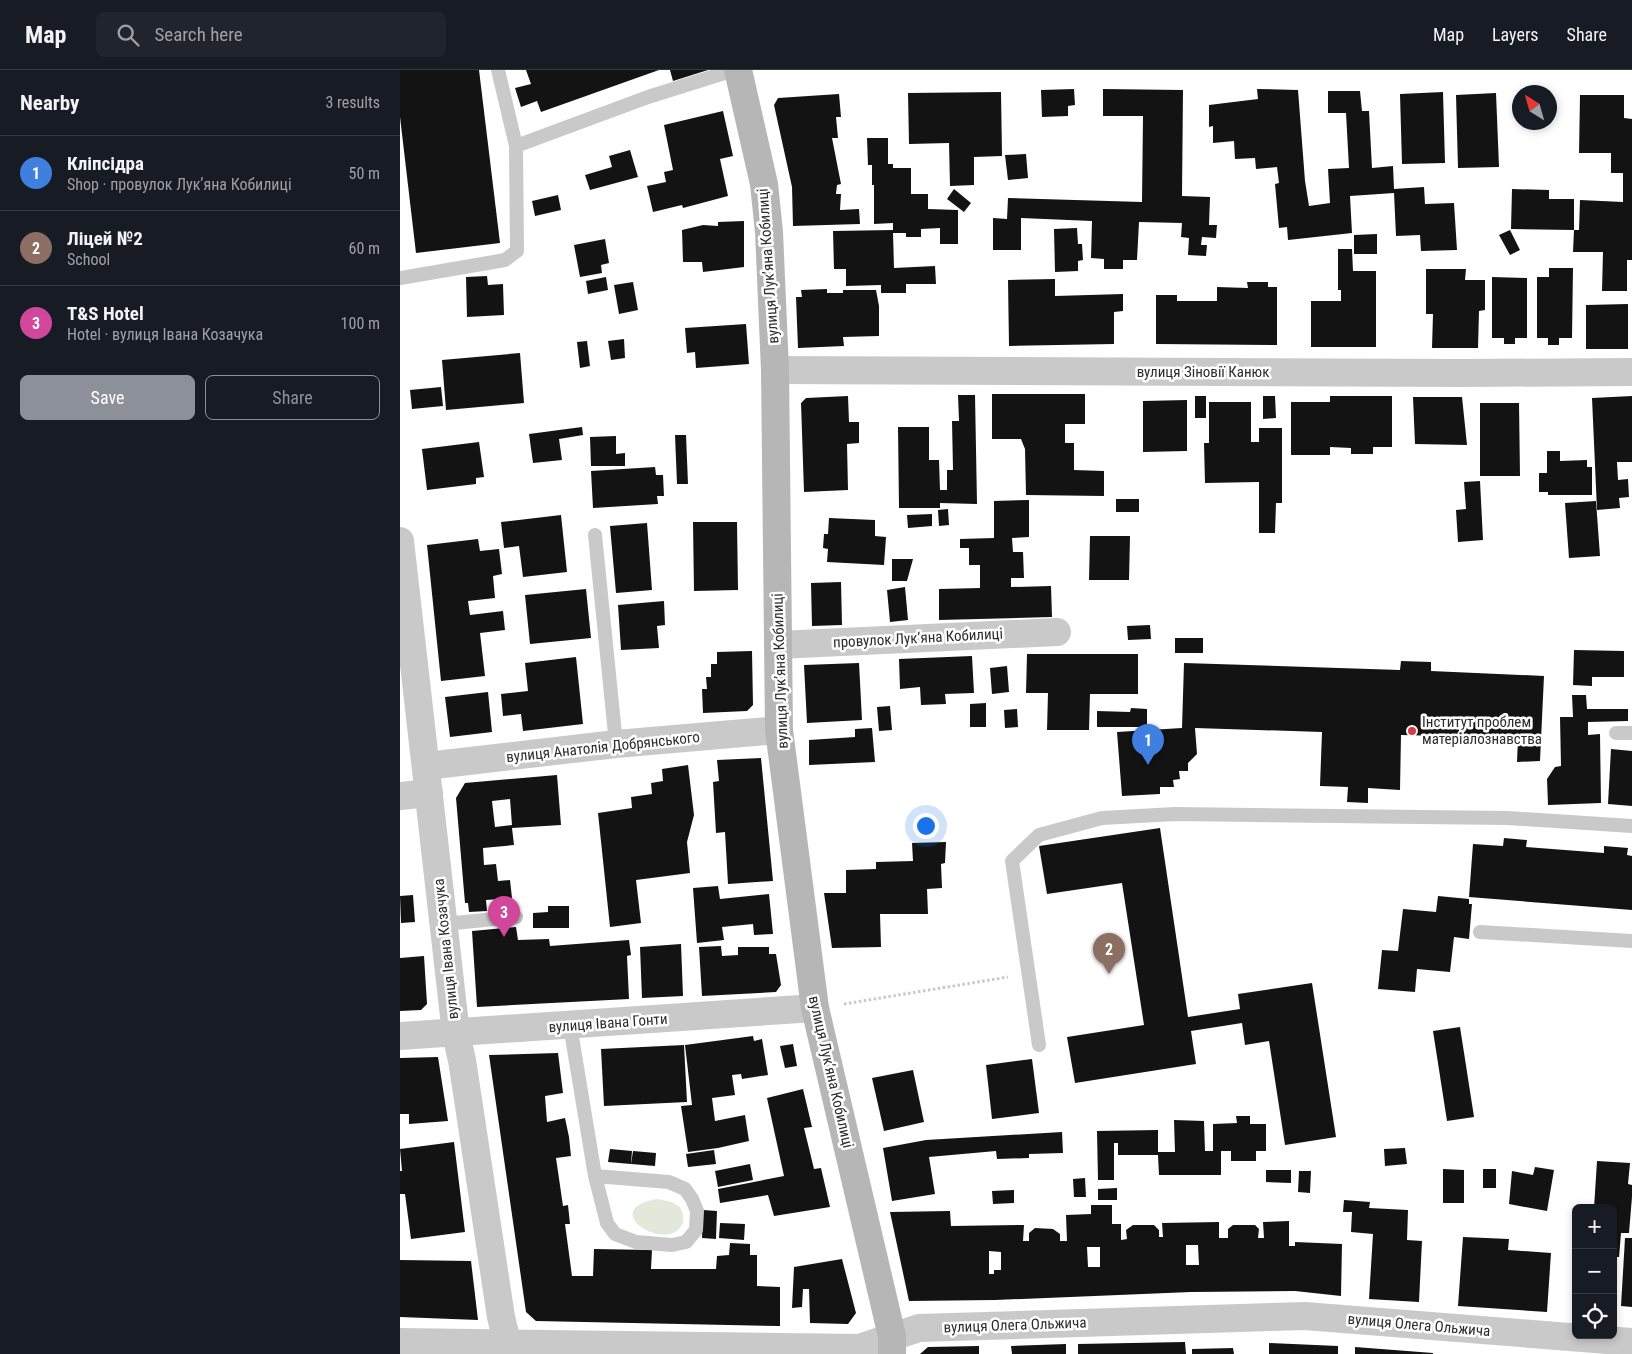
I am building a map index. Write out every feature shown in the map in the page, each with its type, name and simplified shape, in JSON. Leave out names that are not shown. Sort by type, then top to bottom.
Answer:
[{"type":"street","name":"вулиця Лукʼяна Кобилиці","points":[[736,70],[764,184],[769,232],[774,370],[779,730],[827,1007],[892,1345]]},
{"type":"street","name":"вулиця Зіновії Канюк","points":[[774,370],[1632,372]]},
{"type":"street","name":"вулиця Івана Козачука","points":[[400,541],[456,1034],[462,1060],[501,1318],[509,1349]]},
{"type":"street","name":"провулок Лукʼяна Кобилиці","points":[[778,644],[1057,632]]},
{"type":"street","name":"вулиця Анатолія Добрянського","points":[[426,766],[616,744],[779,730]]},
{"type":"street","points":[[400,796],[429,793]]},
{"type":"street","name":"вулиця Івана Гонти","points":[[400,1036],[456,1034],[827,1007]]},
{"type":"street","name":"вулиця Олега Ольжича","points":[[400,1342],[509,1349],[859,1348],[892,1345],[920,1328],[1305,1316],[1632,1342]]},
{"type":"lane","points":[[400,278],[505,260],[517,251],[516,146],[498,70]]},
{"type":"lane","points":[[516,146],[648,97],[736,70]]},
{"type":"lane","points":[[596,535],[616,744]]},
{"type":"lane","points":[[1616,733],[1632,733]]},
{"type":"lane","points":[[1039,1045],[1012,861],[1039,835],[1102,818],[1175,814],[1507,818],[1632,826]]},
{"type":"lane","points":[[444,924],[516,918]]},
{"type":"lane","points":[[1480,932],[1632,941]]},
{"type":"lane","points":[[570,1026],[595,1176],[607,1223],[615,1234],[636,1242],[672,1245],[686,1242],[696,1230],[697,1211],[685,1189],[669,1182],[595,1176]]},
{"type":"path","points":[[827,1007],[1028,974]]},
{"type":"green space","points":[[657,1199],[672,1202],[680,1207],[683,1214],[683,1222],[673,1233],[662,1235],[651,1232],[640,1226],[634,1219],[633,1211],[640,1204]]},
{"type":"building","points":[[400,70],[479,70],[500,243],[416,253],[400,117]]},
{"type":"building","points":[[526,70],[659,70],[541,112],[537,101],[521,107],[515,88],[531,84]]},
{"type":"building","points":[[670,70],[708,70],[673,81]]},
{"type":"building","points":[[1074,89],[1075,105],[1068,106],[1068,116],[1042,117],[1041,90]]},
{"type":"building","points":[[1103,89],[1183,90],[1182,196],[1210,197],[1209,225],[1217,225],[1216,238],[1202,237],[1201,245],[1207,245],[1206,256],[1188,255],[1189,238],[1181,237],[1182,223],[1139,222],[1137,260],[1123,260],[1123,269],[1104,269],[1104,259],[1091,258],[1092,221],[1021,218],[1021,250],[993,250],[993,218],[1007,219],[1008,198],[1142,202],[1143,116],[1103,116]]},
{"type":"building","points":[[1257,89],[1298,90],[1305,181],[1309,206],[1330,203],[1328,169],[1349,168],[1346,113],[1328,113],[1328,91],[1360,91],[1362,111],[1369,111],[1372,168],[1393,166],[1394,189],[1424,187],[1425,204],[1454,203],[1457,250],[1421,251],[1420,235],[1396,236],[1394,193],[1350,196],[1352,233],[1288,240],[1287,227],[1279,228],[1275,184],[1279,183],[1277,167],[1256,169],[1255,158],[1235,159],[1234,141],[1213,143],[1213,126],[1209,127],[1209,105],[1258,99]]},
{"type":"building","points":[[1001,92],[1002,156],[974,157],[974,185],[950,186],[949,143],[909,144],[908,93]]},
{"type":"building","points":[[1443,92],[1445,163],[1402,164],[1400,94]]},
{"type":"building","points":[[1496,93],[1499,167],[1458,168],[1456,95]]},
{"type":"building","points":[[839,94],[841,117],[836,117],[838,138],[832,138],[841,184],[837,185],[836,194],[841,194],[840,210],[859,209],[860,224],[793,226],[792,187],[774,105],[778,98]]},
{"type":"building","points":[[1580,95],[1624,95],[1624,118],[1632,119],[1632,260],[1627,260],[1627,291],[1602,291],[1603,252],[1573,252],[1574,230],[1579,230],[1580,200],[1623,202],[1623,173],[1611,173],[1611,153],[1579,153]]},
{"type":"building","points":[[723,111],[733,156],[720,159],[728,196],[683,208],[682,205],[653,212],[647,186],[666,182],[664,172],[673,170],[664,125]]},
{"type":"building","points":[[867,138],[888,138],[888,164],[893,164],[893,168],[911,168],[911,194],[928,194],[928,209],[958,210],[958,244],[940,244],[940,228],[921,229],[921,237],[906,237],[906,233],[893,233],[894,268],[935,266],[936,284],[906,284],[906,293],[881,293],[881,285],[846,286],[846,269],[834,269],[833,231],[893,230],[893,223],[874,224],[874,185],[872,185],[872,165],[868,165]]},
{"type":"building","points":[[630,150],[638,177],[590,190],[585,175],[612,167],[609,156]]},
{"type":"building","points":[[1026,154],[1028,178],[1008,180],[1005,155]]},
{"type":"building","points":[[954,189],[971,203],[964,212],[947,199]]},
{"type":"building","points":[[1512,189],[1549,190],[1549,199],[1574,199],[1574,230],[1511,229]]},
{"type":"building","points":[[558,195],[561,210],[535,216],[532,201]]},
{"type":"building","points":[[744,221],[744,267],[703,272],[702,262],[683,262],[682,230],[703,225],[718,226],[718,222]]},
{"type":"building","points":[[1077,228],[1078,244],[1082,244],[1083,260],[1078,261],[1078,271],[1055,272],[1054,229]]},
{"type":"building","points":[[1510,230],[1520,250],[1510,255],[1499,235]]},
{"type":"building","points":[[1377,234],[1377,254],[1354,254],[1354,235]]},
{"type":"building","points":[[605,239],[609,263],[601,265],[602,273],[580,277],[574,245]]},
{"type":"building","points":[[1338,249],[1352,249],[1353,271],[1376,271],[1376,347],[1311,347],[1311,301],[1341,301],[1341,290],[1338,290]]},
{"type":"building","points":[[1549,268],[1573,268],[1572,338],[1559,338],[1559,345],[1548,345],[1548,338],[1537,338],[1537,277],[1549,277]]},
{"type":"building","points":[[1426,269],[1466,269],[1465,280],[1485,280],[1485,310],[1479,311],[1478,348],[1432,348],[1433,314],[1426,314]]},
{"type":"building","points":[[487,276],[488,285],[503,284],[504,315],[467,317],[466,277]]},
{"type":"building","points":[[606,277],[608,290],[588,294],[586,281]]},
{"type":"building","points":[[1492,277],[1527,278],[1527,338],[1515,338],[1515,344],[1504,344],[1504,338],[1492,338]]},
{"type":"building","points":[[1055,279],[1055,296],[1123,294],[1123,311],[1114,312],[1114,344],[1009,346],[1008,280]]},
{"type":"building","points":[[633,282],[638,310],[619,314],[614,285]]},
{"type":"building","points":[[1247,282],[1268,282],[1268,287],[1277,287],[1277,345],[1156,344],[1156,295],[1177,295],[1177,301],[1217,301],[1217,287],[1248,288]]},
{"type":"building","points":[[827,289],[827,293],[843,293],[843,290],[876,290],[879,306],[879,336],[843,337],[844,346],[798,348],[796,297],[802,297],[801,290]]},
{"type":"building","points":[[1628,304],[1628,349],[1586,349],[1586,305]]},
{"type":"building","points":[[746,324],[749,364],[696,368],[695,352],[687,353],[685,328]]},
{"type":"building","points":[[624,339],[625,358],[611,360],[608,341]]},
{"type":"building","points":[[587,341],[590,366],[580,368],[577,342]]},
{"type":"building","points":[[520,353],[524,403],[446,410],[442,360]]},
{"type":"building","points":[[441,387],[443,406],[412,409],[410,390]]},
{"type":"building","points":[[992,394],[1085,394],[1085,424],[1065,424],[1065,443],[1074,443],[1074,470],[1104,471],[1104,496],[1026,495],[1025,449],[1021,439],[992,439]]},
{"type":"building","points":[[958,395],[975,395],[977,504],[940,503],[940,508],[899,508],[898,427],[929,427],[929,460],[939,460],[940,490],[947,490],[947,470],[953,470],[952,421],[959,421]]},
{"type":"building","points":[[848,396],[849,422],[859,422],[859,443],[847,444],[848,490],[804,492],[801,403],[806,398]]},
{"type":"building","points":[[1195,396],[1206,396],[1206,418],[1195,418]]},
{"type":"building","points":[[1263,396],[1275,396],[1276,418],[1263,419]]},
{"type":"building","points":[[1330,396],[1392,396],[1392,447],[1373,447],[1373,454],[1351,454],[1351,448],[1330,447],[1330,455],[1291,455],[1291,402],[1330,402]]},
{"type":"building","points":[[1632,396],[1632,462],[1617,462],[1618,480],[1628,479],[1629,497],[1619,498],[1620,508],[1597,510],[1592,398]]},
{"type":"building","points":[[1413,397],[1462,397],[1467,445],[1415,444]]},
{"type":"building","points":[[1187,400],[1187,451],[1143,452],[1143,401]]},
{"type":"building","points":[[1209,402],[1251,402],[1251,442],[1259,442],[1259,428],[1282,428],[1282,503],[1276,503],[1275,533],[1259,533],[1259,482],[1205,483],[1204,443],[1209,443]]},
{"type":"building","points":[[1480,403],[1519,403],[1520,476],[1480,476]]},
{"type":"building","points":[[582,427],[583,435],[559,439],[562,460],[533,463],[529,434]]},
{"type":"building","points":[[675,435],[686,435],[688,484],[677,484]]},
{"type":"building","points":[[616,436],[616,454],[625,453],[625,466],[591,466],[590,437]]},
{"type":"building","points":[[479,442],[484,477],[476,478],[476,484],[427,490],[422,449]]},
{"type":"building","points":[[1547,451],[1560,451],[1560,461],[1587,460],[1587,467],[1592,467],[1592,495],[1548,495],[1548,492],[1539,492],[1539,473],[1547,473]]},
{"type":"building","points":[[655,467],[656,475],[663,475],[664,496],[657,496],[658,504],[593,508],[591,471]]},
{"type":"building","points":[[1480,481],[1483,540],[1458,542],[1456,510],[1466,509],[1464,482]]},
{"type":"building","points":[[1116,499],[1139,499],[1139,512],[1116,512]]},
{"type":"building","points":[[1029,500],[1029,537],[1012,538],[1013,552],[1023,552],[1024,578],[1011,578],[1011,587],[1051,586],[1052,617],[939,620],[939,589],[980,588],[980,565],[969,565],[969,548],[960,548],[960,539],[994,538],[994,501]]},
{"type":"building","points":[[1596,501],[1600,556],[1569,558],[1565,503]]},
{"type":"building","points":[[948,509],[949,525],[939,526],[938,510]]},
{"type":"building","points":[[932,514],[932,526],[908,528],[907,515]]},
{"type":"building","points":[[561,515],[567,572],[523,577],[519,546],[504,548],[501,522]]},
{"type":"building","points":[[829,518],[875,520],[875,536],[886,537],[884,565],[827,562],[828,549],[823,548],[824,534],[828,534]]},
{"type":"building","points":[[693,522],[737,522],[738,590],[694,591]]},
{"type":"building","points":[[647,523],[652,590],[616,593],[610,526]]},
{"type":"building","points":[[1090,536],[1130,536],[1129,580],[1089,580]]},
{"type":"building","points":[[478,539],[480,551],[499,549],[502,574],[493,576],[495,598],[468,601],[470,615],[503,611],[505,630],[480,633],[485,676],[441,681],[427,545]]},
{"type":"building","points":[[892,559],[913,559],[907,581],[892,581]]},
{"type":"building","points":[[841,582],[842,625],[812,626],[811,583]]},
{"type":"building","points":[[905,587],[908,620],[890,622],[887,590]]},
{"type":"building","points":[[586,589],[591,638],[530,644],[525,595]]},
{"type":"building","points":[[664,601],[665,625],[657,626],[659,648],[621,650],[618,605]]},
{"type":"building","points":[[1150,625],[1151,639],[1128,640],[1127,626]]},
{"type":"building","points":[[1175,638],[1203,638],[1203,653],[1175,653]]},
{"type":"building","points":[[1574,650],[1624,651],[1624,677],[1592,677],[1592,686],[1573,685]]},
{"type":"building","points":[[752,651],[753,705],[747,711],[703,713],[702,689],[707,689],[706,677],[711,677],[711,664],[717,664],[717,652]]},
{"type":"building","points":[[1027,654],[1138,654],[1138,694],[1090,694],[1089,730],[1047,730],[1048,693],[1026,693]]},
{"type":"building","points":[[972,656],[974,693],[945,694],[946,704],[921,705],[920,687],[900,689],[899,659]]},
{"type":"building","points":[[576,657],[583,724],[523,731],[521,714],[503,716],[501,694],[528,691],[525,663]]},
{"type":"building","name":"Інститут проблем матеріалознавства","points":[[1401,661],[1431,662],[1431,671],[1544,676],[1540,761],[1517,762],[1518,738],[1401,735],[1400,790],[1368,788],[1368,803],[1347,802],[1348,787],[1320,786],[1322,732],[1195,728],[1197,754],[1188,763],[1188,771],[1179,771],[1180,779],[1173,780],[1174,787],[1160,787],[1160,794],[1122,796],[1117,732],[1182,728],[1184,663],[1400,670]]},
{"type":"building","points":[[859,663],[862,720],[807,723],[804,665]]},
{"type":"building","points":[[1007,666],[1009,692],[992,694],[990,668]]},
{"type":"building","points":[[488,692],[492,732],[450,737],[445,697]]},
{"type":"building","points":[[1572,695],[1586,695],[1587,709],[1628,709],[1628,721],[1588,722],[1588,735],[1600,734],[1601,803],[1548,805],[1547,779],[1555,767],[1561,766],[1560,717],[1573,717]]},
{"type":"building","points":[[986,703],[986,727],[970,727],[970,704]]},
{"type":"building","points":[[890,706],[892,730],[879,731],[877,707]]},
{"type":"building","points":[[1131,708],[1147,709],[1147,727],[1097,727],[1097,711],[1130,712]]},
{"type":"building","points":[[1017,709],[1018,727],[1005,728],[1004,710]]},
{"type":"building","points":[[872,728],[875,762],[809,765],[809,740],[855,737],[855,729]]},
{"type":"building","points":[[1611,749],[1632,751],[1632,806],[1608,804]]},
{"type":"building","points":[[761,758],[773,881],[728,884],[725,832],[716,833],[713,782],[719,781],[717,760]]},
{"type":"building","points":[[688,765],[694,815],[687,842],[690,873],[636,880],[641,923],[610,927],[598,813],[632,808],[631,797],[652,794],[651,783],[663,781],[662,769]]},
{"type":"building","points":[[557,775],[561,825],[512,828],[514,845],[483,848],[484,865],[496,864],[498,881],[510,880],[512,898],[486,900],[487,911],[469,912],[468,903],[465,903],[456,798],[465,783]],"holes":[[[510,799],[512,825],[495,827],[492,801]]]},
{"type":"building","points":[[1160,828],[1188,1017],[1240,1009],[1238,994],[1312,983],[1336,1137],[1285,1145],[1269,1041],[1245,1045],[1242,1023],[1191,1031],[1196,1064],[1075,1083],[1067,1037],[1144,1025],[1122,883],[1047,894],[1039,846]]},
{"type":"building","points":[[1504,838],[1527,840],[1526,847],[1604,853],[1604,846],[1628,848],[1627,855],[1632,856],[1632,910],[1469,897],[1473,844],[1503,846]]},
{"type":"building","points":[[946,842],[945,863],[941,864],[942,888],[927,889],[928,914],[880,914],[881,947],[832,948],[824,893],[846,893],[846,870],[876,869],[876,862],[913,861],[912,843]]},
{"type":"building","points":[[718,886],[720,899],[769,894],[773,934],[754,935],[753,924],[722,927],[724,940],[697,943],[693,888]]},
{"type":"building","points":[[413,895],[415,922],[401,923],[400,896]]},
{"type":"building","points":[[1438,896],[1469,899],[1469,904],[1472,904],[1469,939],[1454,937],[1450,972],[1417,969],[1415,992],[1378,989],[1382,950],[1398,951],[1403,909],[1436,912]]},
{"type":"building","points":[[548,906],[569,906],[569,928],[533,928],[533,913],[548,912]]},
{"type":"building","points":[[516,927],[518,940],[549,939],[550,946],[629,940],[631,955],[627,956],[629,999],[477,1007],[472,931]]},
{"type":"building","points":[[681,944],[683,996],[642,998],[640,947]]},
{"type":"building","points":[[721,946],[722,956],[738,955],[738,947],[769,947],[769,954],[776,954],[781,985],[776,992],[702,996],[699,947]]},
{"type":"building","points":[[424,956],[427,1004],[421,1010],[400,1011],[400,958]]},
{"type":"building","points":[[1460,1027],[1474,1117],[1447,1121],[1433,1031]]},
{"type":"building","points":[[753,1036],[754,1041],[762,1039],[768,1075],[742,1079],[741,1074],[732,1075],[735,1095],[712,1098],[715,1121],[745,1115],[749,1141],[688,1152],[681,1106],[692,1105],[685,1045]]},
{"type":"building","points":[[793,1044],[797,1066],[785,1068],[780,1046]]},
{"type":"building","points":[[684,1045],[687,1102],[604,1106],[601,1049]]},
{"type":"building","points":[[558,1053],[563,1093],[545,1096],[547,1122],[565,1118],[569,1137],[571,1156],[556,1158],[563,1206],[568,1205],[570,1224],[565,1224],[572,1276],[593,1276],[594,1249],[652,1250],[651,1269],[716,1269],[717,1256],[729,1255],[730,1243],[750,1244],[750,1255],[757,1255],[757,1286],[780,1287],[780,1326],[536,1321],[526,1312],[489,1055]]},
{"type":"building","points":[[438,1057],[448,1121],[409,1124],[409,1114],[400,1114],[400,1058]]},
{"type":"building","points":[[1032,1059],[1039,1113],[992,1119],[986,1065]]},
{"type":"building","points":[[913,1070],[924,1122],[884,1131],[872,1078]]},
{"type":"building","points":[[803,1089],[812,1127],[804,1128],[814,1169],[821,1168],[830,1207],[774,1216],[768,1195],[720,1203],[718,1189],[784,1176],[767,1098]]},
{"type":"building","points":[[1236,1116],[1250,1116],[1250,1124],[1266,1124],[1266,1151],[1256,1151],[1256,1161],[1231,1161],[1231,1151],[1221,1151],[1221,1175],[1159,1175],[1158,1155],[1118,1155],[1118,1143],[1114,1143],[1114,1180],[1098,1180],[1097,1131],[1158,1130],[1158,1152],[1175,1152],[1174,1120],[1204,1121],[1205,1151],[1213,1151],[1213,1124],[1237,1123]]},
{"type":"building","points":[[1062,1132],[1063,1153],[1029,1154],[1029,1158],[997,1159],[996,1151],[929,1157],[935,1194],[892,1201],[883,1148],[926,1140]]},
{"type":"building","points":[[454,1142],[465,1232],[411,1239],[405,1194],[400,1194],[400,1171],[402,1171],[400,1149]]},
{"type":"building","points":[[1405,1148],[1407,1164],[1385,1166],[1384,1149]]},
{"type":"building","points":[[610,1149],[632,1151],[631,1164],[608,1162]]},
{"type":"building","points":[[714,1150],[716,1164],[688,1167],[686,1154]]},
{"type":"building","points":[[633,1151],[656,1153],[655,1166],[631,1164]]},
{"type":"building","points":[[1597,1161],[1630,1163],[1628,1184],[1632,1185],[1632,1197],[1629,1233],[1621,1233],[1619,1257],[1617,1257],[1617,1204],[1594,1204]]},
{"type":"building","points":[[750,1164],[753,1180],[718,1187],[715,1171]]},
{"type":"building","points":[[1535,1167],[1554,1170],[1547,1211],[1509,1204],[1512,1171],[1533,1175]]},
{"type":"building","points":[[1443,1169],[1464,1170],[1464,1203],[1443,1203]]},
{"type":"building","points":[[1483,1169],[1496,1169],[1496,1188],[1483,1188]]},
{"type":"building","points":[[1266,1170],[1291,1170],[1291,1183],[1266,1182]]},
{"type":"building","points":[[1299,1171],[1311,1171],[1310,1193],[1298,1192]]},
{"type":"building","points":[[1085,1178],[1086,1197],[1074,1197],[1073,1179]]},
{"type":"building","points":[[1117,1188],[1117,1200],[1098,1200],[1098,1189]]},
{"type":"building","points":[[1014,1190],[1014,1203],[993,1204],[992,1191]]},
{"type":"building","points":[[1344,1200],[1370,1202],[1369,1208],[1408,1210],[1407,1240],[1422,1241],[1419,1302],[1369,1299],[1373,1234],[1351,1232],[1352,1212],[1343,1212]]},
{"type":"building","points":[[1091,1205],[1112,1205],[1112,1224],[1121,1224],[1121,1240],[1127,1239],[1126,1230],[1133,1225],[1154,1225],[1159,1230],[1159,1237],[1163,1237],[1162,1223],[1219,1222],[1219,1238],[1228,1238],[1228,1229],[1233,1225],[1255,1225],[1259,1229],[1258,1238],[1264,1238],[1263,1222],[1289,1221],[1289,1246],[1295,1246],[1295,1242],[1342,1244],[1341,1296],[1295,1291],[1191,1292],[995,1300],[909,1301],[890,1212],[950,1211],[951,1226],[1024,1225],[1023,1241],[1029,1241],[1029,1233],[1035,1228],[1053,1229],[1060,1234],[1060,1241],[1067,1241],[1066,1215],[1091,1214]],"holes":[[[1186,1245],[1198,1245],[1199,1265],[1186,1265]],[[1087,1247],[1100,1247],[1100,1267],[1088,1267]],[[989,1251],[1001,1252],[1001,1270],[994,1270],[994,1274],[989,1274]]]},
{"type":"building","points":[[703,1210],[717,1211],[716,1239],[702,1238]]},
{"type":"building","points":[[720,1223],[745,1224],[744,1240],[719,1238]]},
{"type":"building","points":[[1463,1237],[1509,1239],[1508,1250],[1551,1253],[1547,1312],[1458,1306]]},
{"type":"building","points":[[1625,1238],[1632,1238],[1632,1307],[1621,1306]]},
{"type":"building","points":[[842,1259],[856,1313],[848,1324],[810,1323],[809,1289],[803,1289],[802,1307],[792,1308],[794,1267]]},
{"type":"building","points":[[400,1260],[471,1261],[478,1320],[400,1317]]},
{"type":"building","points":[[1185,1342],[1186,1354],[1078,1354],[1078,1344]]},
{"type":"building","points":[[1269,1343],[1338,1346],[1338,1354],[1269,1354]]},
{"type":"building","points":[[1066,1344],[1066,1354],[1012,1354],[1011,1346]]},
{"type":"building","points":[[979,1346],[979,1354],[920,1354],[928,1347]]},
{"type":"building","points":[[1355,1347],[1433,1353],[1433,1354],[1355,1354]]},
{"type":"building","points":[[1233,1348],[1234,1354],[1192,1354],[1192,1349]]},
{"type":"place","name":"Інститут проблем матеріалознавства","points":[[1412,731]]},
{"type":"place","name":"Кліпсідра","points":[[1148,765]]},
{"type":"place","name":"T&S Hotel","points":[[504,937]]},
{"type":"place","name":"Ліцей №2","points":[[1109,974]]}]
